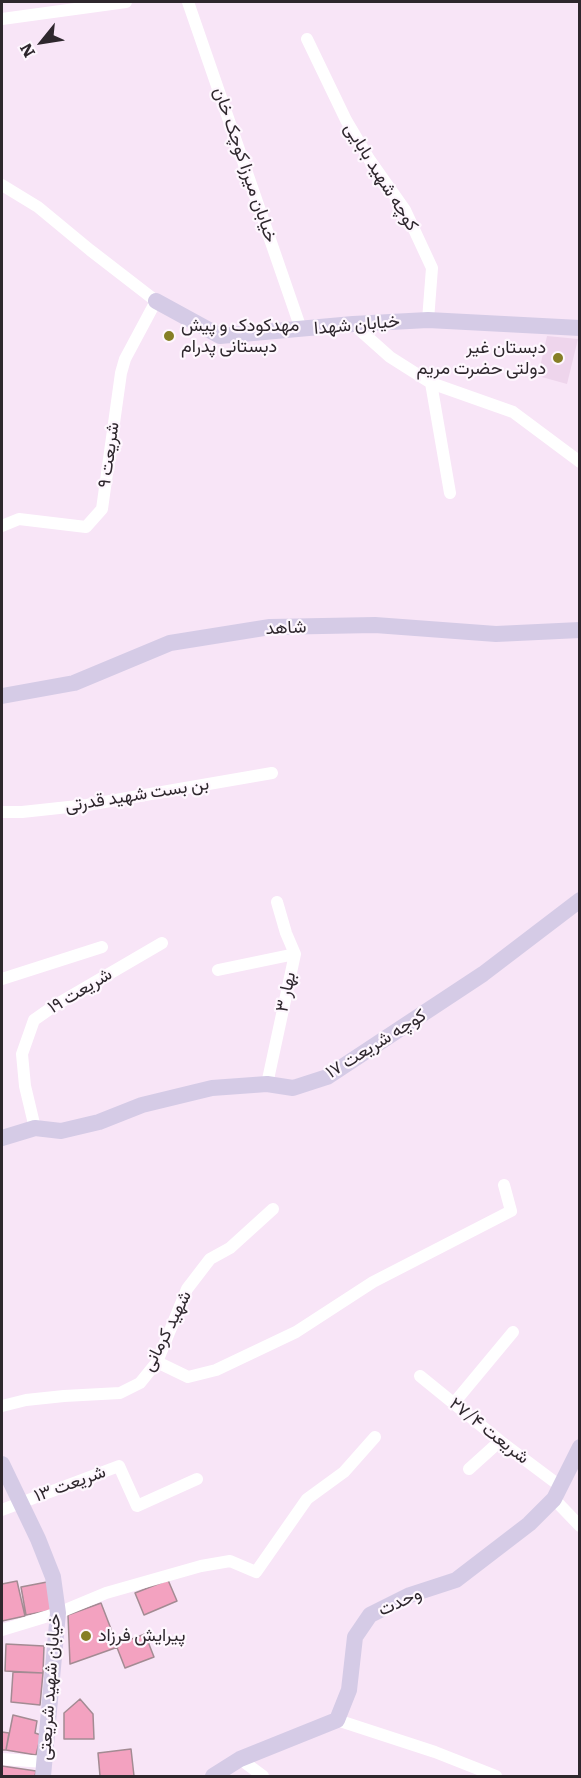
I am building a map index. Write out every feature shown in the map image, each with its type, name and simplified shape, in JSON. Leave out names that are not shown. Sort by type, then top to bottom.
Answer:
[{"type":"street","points":[[2,19],[126,2]]},
{"type":"street","name":"خیابان میرزا کوچک خان","points":[[188,2],[301,329]]},
{"type":"street","name":"کوچه شهید بابایی","points":[[307,39],[346,120],[369,159],[405,210],[432,268],[428,320]]},
{"type":"street","name":"خیابان شهدا","points":[[2,185],[38,207],[156,301],[220,336],[428,320],[579,328]]},
{"type":"street","name":"شریعت ۹","points":[[2,526],[19,519],[86,527],[102,509],[120,373],[156,301]]},
{"type":"street","points":[[353,324],[390,357],[431,383],[513,412],[579,462]]},
{"type":"street","points":[[431,383],[450,493]]},
{"type":"street","name":"شاهد","points":[[2,696],[74,683],[170,643],[270,627],[375,625],[496,634],[579,630]]},
{"type":"street","name":"بن بست شهید قدرتی","points":[[2,812],[87,805],[272,773]]},
{"type":"street","name":"کوچه شریعت ۱۷","points":[[2,1138],[35,1128],[61,1131],[99,1122],[142,1105],[212,1089],[267,1084],[293,1088],[327,1077],[483,974],[579,900]]},
{"type":"street","name":"بهار ۳","points":[[267,1084],[295,954],[277,902]]},
{"type":"street","name":"شریعت ۱۹","points":[[35,1128],[25,1086],[22,1054],[34,1020],[162,943]]},
{"type":"street","points":[[2,979],[102,947]]},
{"type":"street","points":[[218,970],[295,954]]},
{"type":"street","points":[[157,1362],[188,1377],[216,1370],[296,1332],[373,1282],[511,1211],[504,1185]]},
{"type":"street","name":"شهید کرمانی","points":[[2,1406],[26,1400],[120,1393],[140,1383],[157,1362],[187,1289],[210,1259],[230,1248],[273,1209]]},
{"type":"street","points":[[454,1403],[513,1332]]},
{"type":"street","name":"شریعت ۲۷/۴","points":[[420,1376],[500,1441],[557,1493],[579,1526]]},
{"type":"street","points":[[2,1630],[58,1613],[106,1593],[201,1566],[230,1561],[256,1572],[307,1499],[344,1472],[375,1437]]},
{"type":"street","points":[[469,1469],[500,1441]]},
{"type":"street","name":"وحدت","points":[[337,1720],[349,1690],[355,1637],[370,1615],[410,1595],[456,1580],[529,1524],[557,1493],[579,1447]]},
{"type":"street","name":"خیابان شهید شریعتی","points":[[2,1464],[38,1539],[53,1577],[58,1613],[44,1769]]},
{"type":"street","name":"شریعت ۱۳","points":[[20,1503],[119,1466],[137,1506],[197,1479]]},
{"type":"street","points":[[2,1510],[20,1503]]},
{"type":"street","points":[[213,1776],[240,1759],[337,1720],[435,1752],[495,1776]]},
{"type":"street","points":[[2,1759],[44,1769]]},
{"type":"street","points":[[240,1759],[263,1776]]},
{"type":"shaded area","name":"دبستان غیر دولتی حضرت مریم","points":[[547,336],[578,339],[567,384],[538,376]]},
{"type":"building","points":[[168,1580],[177,1601],[144,1615],[135,1593]]},
{"type":"building","points":[[17,1581],[25,1616],[2,1621],[2,1584]]},
{"type":"building","points":[[47,1582],[53,1610],[26,1615],[21,1587]]},
{"type":"building","points":[[101,1603],[118,1647],[70,1664],[68,1615]]},
{"type":"building","points":[[145,1634],[154,1657],[125,1668],[116,1645]]},
{"type":"building","points":[[6,1644],[44,1646],[43,1673],[5,1671]]},
{"type":"building","points":[[13,1672],[43,1673],[40,1705],[11,1702]]},
{"type":"building","points":[[80,1699],[93,1714],[94,1739],[64,1739],[64,1713]]},
{"type":"building","points":[[13,1715],[37,1721],[35,1733],[41,1735],[36,1755],[6,1750]]},
{"type":"building","points":[[2,1732],[9,1733],[6,1750],[2,1750]]},
{"type":"building","points":[[131,1749],[134,1776],[100,1776],[98,1753]]},
{"type":"building","points":[[2,1766],[36,1771],[35,1776],[2,1776]]},
{"type":"place","name":"مهدکودک و پیش دبستانی پدرام","points":[[169,336]]},
{"type":"place","name":"دبستان غیر دولتی حضرت مریم","points":[[558,358]]},
{"type":"place","name":"پیرایش فرزاد","points":[[86,1636]]}]
